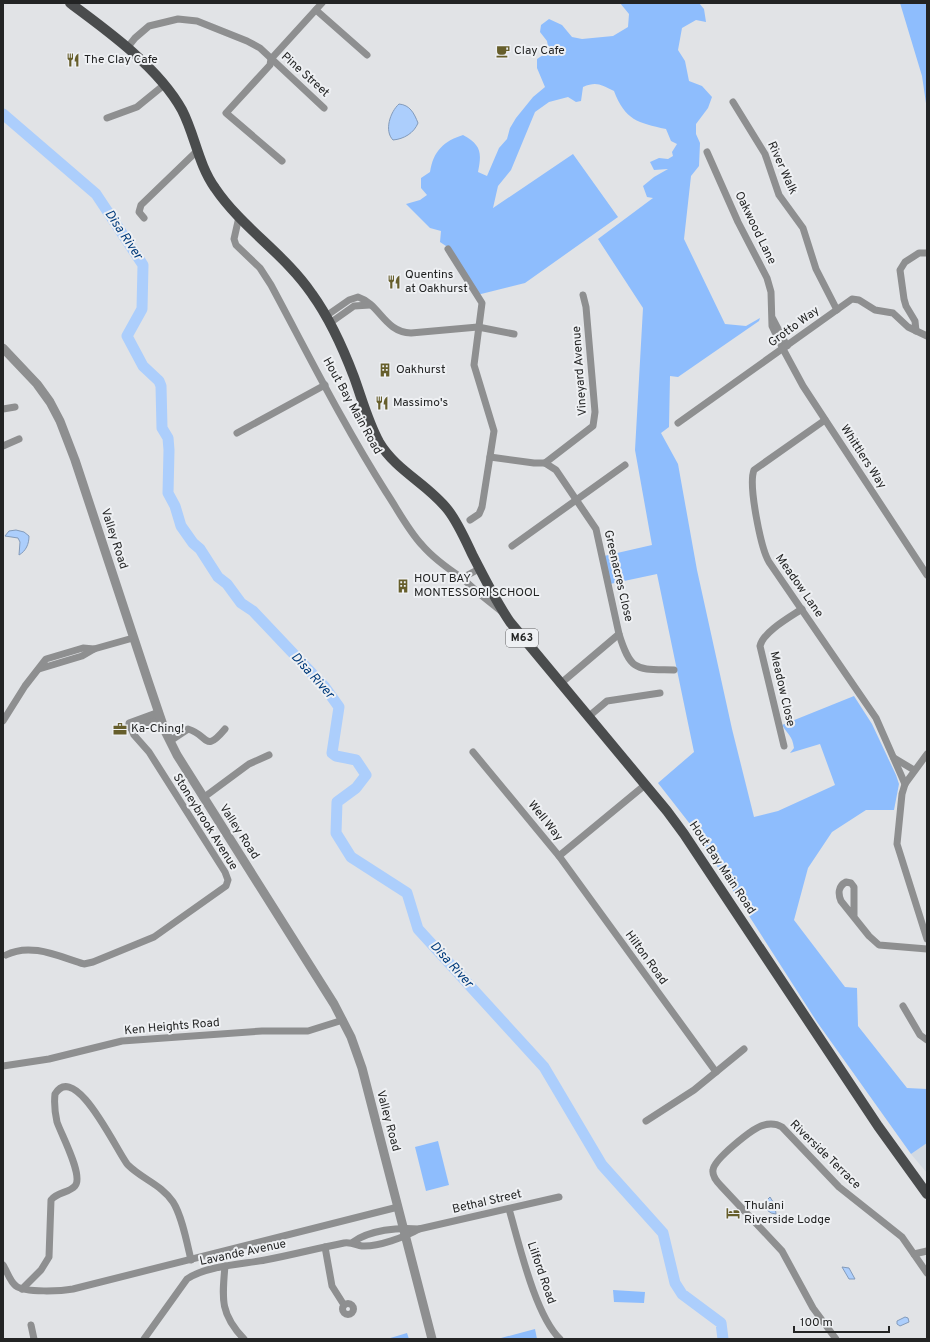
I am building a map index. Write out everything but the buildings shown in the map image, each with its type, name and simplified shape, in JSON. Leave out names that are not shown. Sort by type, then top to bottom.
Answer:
[{"type":"main road","name":"Hout Bay Main Road","points":[[70,3],[100,24],[127,48],[164,85],[183,112],[206,173],[214,186],[239,217],[301,279],[328,320],[344,353],[379,442],[391,459],[436,496],[449,511],[479,569],[518,633],[684,834],[878,1126],[927,1194]]},
{"type":"street","points":[[282,160],[226,113],[270,65],[271,59],[322,3]]},
{"type":"street","points":[[316,10],[367,55]]},
{"type":"street","name":"Pine Street","points":[[127,48],[149,26],[171,20],[185,19],[201,22],[260,48],[324,108]]},
{"type":"street","points":[[107,118],[137,107],[164,85]]},
{"type":"street","name":"River Walk","points":[[733,102],[765,154],[779,195],[805,232],[816,269],[837,310]]},
{"type":"street","points":[[144,218],[139,212],[141,205],[197,151]]},
{"type":"street","name":"Oakwood Lane","points":[[707,152],[738,222],[767,278],[771,292],[773,329],[785,348]]},
{"type":"street","name":"Hout Bay Main Road","points":[[239,217],[234,239],[236,245],[256,264],[267,278],[378,479],[421,545],[442,565],[462,578],[481,595],[504,612]]},
{"type":"street","points":[[448,249],[481,301],[474,365],[494,427],[482,507],[479,514],[470,520]]},
{"type":"street","points":[[916,331],[915,321],[906,306],[900,270],[905,262],[919,253],[927,253]]},
{"type":"street","name":"Vineyard Avenue","points":[[545,463],[588,431],[594,423],[595,412],[583,295]]},
{"type":"street","name":"Grotto Way","points":[[678,423],[850,301],[859,300],[875,310],[893,313],[916,331],[927,336]]},
{"type":"street","points":[[328,320],[354,306],[370,305],[393,329],[406,333],[478,327],[514,334]]},
{"type":"street","name":"Valley Road","points":[[3,348],[37,384],[50,402],[60,421],[75,460],[160,715],[180,762],[343,1020],[362,1068],[432,1339]]},
{"type":"street","name":"Whittlers Way","points":[[785,348],[803,386],[927,575]]},
{"type":"street","points":[[237,433],[325,385]]},
{"type":"street","points":[[3,409],[15,407]]},
{"type":"street","name":"Meadow Lane","points":[[825,420],[758,467],[752,477],[764,552],[876,718],[905,784]]},
{"type":"street","points":[[3,446],[19,439]]},
{"type":"street","points":[[490,457],[545,463]]},
{"type":"street","name":"Greenacres Close","points":[[545,463],[556,470],[596,529],[619,634],[560,684]]},
{"type":"street","points":[[512,546],[625,465]]},
{"type":"street","points":[[462,578],[479,569]]},
{"type":"street","name":"Meadow Close","points":[[784,746],[760,646],[762,639],[767,634],[802,609]]},
{"type":"street","points":[[619,634],[626,655],[636,667],[645,670],[674,670]]},
{"type":"street","points":[[3,721],[25,686],[39,669],[82,656],[96,648],[134,638]]},
{"type":"street","points":[[588,717],[607,701],[660,693]]},
{"type":"street","name":"Stoneybrook Avenue","points":[[6,954],[16,950],[28,949],[84,964],[93,962],[154,937],[226,886],[228,880],[225,872],[153,758],[134,735],[131,728],[160,715]]},
{"type":"street","points":[[170,741],[188,729],[210,742],[220,737],[225,729]]},
{"type":"street","name":"Well Way","points":[[473,752],[559,856],[645,785]]},
{"type":"street","points":[[927,754],[905,784],[902,794],[897,848],[927,939]]},
{"type":"street","points":[[203,798],[249,764],[269,756]]},
{"type":"street","points":[[894,758],[914,770]]},
{"type":"street","name":"Hilton Road","points":[[559,856],[716,1072]]},
{"type":"street","points":[[854,917],[872,940],[879,944],[927,949]]},
{"type":"street","points":[[903,1006],[920,1035],[927,1040]]},
{"type":"street","name":"Ken Heights Road","points":[[3,1066],[49,1059],[122,1041],[262,1031],[308,1031],[343,1020]]},
{"type":"street","points":[[646,1121],[684,1097],[744,1049]]},
{"type":"street","points":[[22,1288],[41,1270],[49,1257],[51,1200],[73,1188],[77,1182],[77,1174],[61,1134],[55,1111],[54,1094],[57,1090],[64,1088],[73,1088],[80,1093],[92,1108],[129,1165],[157,1185],[172,1201],[178,1213],[192,1260]]},
{"type":"street","name":"Riverside Terrace","points":[[836,1339],[816,1313],[782,1251],[716,1180],[713,1169],[717,1160],[758,1127],[776,1124],[786,1131],[839,1187],[895,1230],[927,1273]]},
{"type":"street","name":"Bethal Street","points":[[403,1227],[418,1229],[559,1197]]},
{"type":"street","points":[[3,1265],[13,1283],[22,1288],[73,1290],[398,1207]]},
{"type":"street","name":"Lilford Road","points":[[509,1209],[523,1259],[537,1299],[550,1329],[560,1339]]},
{"type":"street","name":"Lavande Avenue","points":[[144,1339],[187,1279],[195,1274],[225,1266],[266,1260],[353,1242],[362,1237],[403,1227]]},
{"type":"street","name":"Bethal Street","points":[[406,1237],[418,1229]]},
{"type":"street","points":[[381,1232],[386,1241]]},
{"type":"street","name":"Lavande Avenue","points":[[353,1242],[364,1246],[406,1237]]},
{"type":"street","points":[[324,1247],[332,1286],[344,1305]]},
{"type":"street","points":[[914,1254],[927,1251]]},
{"type":"street","points":[[225,1266],[223,1291],[225,1310],[232,1326],[244,1339]]},
{"type":"street","points":[[31,1325],[34,1332],[34,1339]]},
{"type":"shaded area","points":[[620,3],[699,3],[704,9],[706,22],[696,20],[682,28],[678,50],[685,61],[689,81],[702,86],[712,97],[708,108],[696,124],[696,134],[700,143],[699,166],[691,176],[684,239],[725,324],[746,326],[760,318],[759,321],[678,377],[670,376],[669,427],[661,433],[678,464],[697,570],[732,729],[754,817],[778,811],[835,785],[820,744],[790,753],[794,748],[793,744],[791,738],[782,725],[854,696],[872,724],[896,775],[899,784],[894,810],[866,810],[832,832],[808,868],[794,920],[845,987],[857,988],[858,1026],[907,1088],[927,1089],[927,1143],[911,1154],[817,1022],[690,824],[658,783],[694,752],[657,574],[610,584],[604,556],[652,545],[635,450],[643,308],[598,239],[653,198],[647,197],[643,186],[654,177],[668,169],[654,170],[650,162],[659,158],[668,159],[673,156],[672,152],[677,144],[671,141],[666,129],[648,125],[634,119],[618,101],[614,91],[599,84],[592,84],[583,87],[581,101],[576,102],[568,97],[549,102],[535,112],[511,170],[498,186],[493,208],[573,154],[618,217],[525,283],[477,295],[446,246],[440,242],[441,231],[430,228],[406,204],[420,200],[427,195],[421,188],[421,178],[430,172],[434,158],[440,148],[456,137],[463,135],[474,142],[480,154],[478,172],[487,176],[499,148],[507,139],[510,128],[516,118],[533,97],[545,87],[537,68],[537,59],[549,51],[547,41],[540,32],[541,25],[549,19],[562,25],[572,37],[582,39],[613,36],[628,27],[629,14]]},
{"type":"shaded area","points":[[900,3],[927,3],[927,110],[922,76]]},
{"type":"shaded area","points":[[399,104],[406,106],[411,110],[418,123],[414,130],[408,135],[393,140],[389,132],[389,122],[393,112]]},
{"type":"shaded area","points":[[16,530],[24,532],[29,536],[27,547],[19,555],[20,542],[18,538],[5,536],[9,531]]},
{"type":"shaded area","points":[[438,1141],[449,1185],[426,1191],[415,1147]]},
{"type":"shaded area","points":[[927,1143],[927,1173],[911,1154]]},
{"type":"shaded area","points":[[770,1197],[775,1205],[776,1214],[767,1210],[765,1202]]},
{"type":"shaded area","points":[[842,1267],[849,1268],[855,1279],[849,1279]]},
{"type":"shaded area","points":[[613,1290],[645,1292],[644,1303],[614,1302]]},
{"type":"shaded area","points":[[905,1317],[908,1318],[909,1322],[900,1326],[897,1324],[897,1321]]},
{"type":"shaded area","points":[[535,1329],[537,1339],[501,1339],[501,1338]]},
{"type":"shaded area","points":[[407,1333],[409,1339],[387,1339]]},
{"type":"waterway","name":"Disa River","points":[[3,114],[96,194],[143,265],[142,309],[127,336],[143,366],[159,381],[161,386],[162,428],[168,438],[169,450],[168,493],[175,506],[181,526],[193,543],[200,549],[218,577],[227,584],[241,603],[253,611],[324,686],[339,707],[332,753],[336,756],[356,760],[366,775],[356,788],[337,802],[336,833],[351,857],[407,893],[418,929],[544,1067],[602,1165],[663,1233],[675,1283],[682,1294],[721,1323],[723,1339]]},
{"type":"place","name":"Clay Cafe","points":[[503,51]]},
{"type":"place","name":"The Clay Cafe","points":[[73,60]]},
{"type":"place","name":"Quentins at Oakhurst","points":[[394,282]]},
{"type":"place","name":"Oakhurst","points":[[385,370]]},
{"type":"place","name":"Massimo's","points":[[382,403]]},
{"type":"place","name":"HOUT BAY MONTESSORI SCHOOL","points":[[403,586]]},
{"type":"place","name":"Ka-Ching!","points":[[120,729]]},
{"type":"place","name":"Thulani Riverside Lodge","points":[[733,1213]]}]
